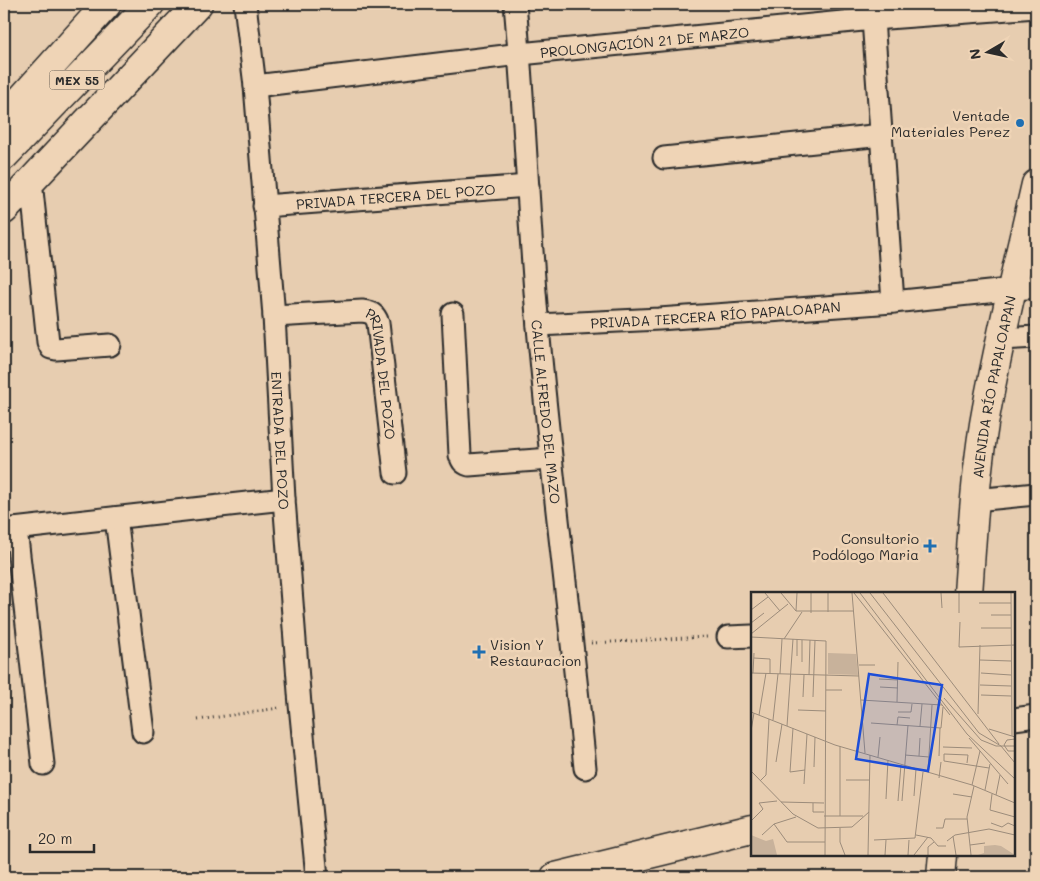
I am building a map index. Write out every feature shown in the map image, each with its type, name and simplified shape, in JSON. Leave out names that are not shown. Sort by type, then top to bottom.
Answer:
[{"type":"main road","points":[[4,118],[107,4]]},
{"type":"main road","name":"MEX 55","points":[[4,156],[150,4]]},
{"type":"main road","points":[[4,210],[198,4]]},
{"type":"main road","name":"AVENIDA RÍO PAPALOAPAN","points":[[968,592],[975,500],[984,424],[1001,340],[1024,288],[1036,184]]},
{"type":"main road","points":[[555,877],[751,829]]},
{"type":"main road","points":[[941,877],[943,856]]},
{"type":"street","name":"ENTRADA DEL POZO","points":[[245,4],[255,86],[274,316],[284,499],[300,704],[317,877]]},
{"type":"street","name":"CALLE ALFREDO DEL MAZO","points":[[515,4],[538,325],[585,768]]},
{"type":"street","name":"PROLONGACIÓN 21 DE MARZO","points":[[255,86],[520,54],[874,19],[1036,7]]},
{"type":"street","points":[[874,19],[893,302]]},
{"type":"street","points":[[664,158],[882,135]]},
{"type":"street","points":[[31,181],[48,342],[51,348],[56,349],[110,345]]},
{"type":"street","name":"PRIVADA TERCERA DEL POZO","points":[[264,206],[528,186]]},
{"type":"street","name":"PRIVADA TERCERA RÍO PAPALOAPAN","points":[[538,325],[659,319],[893,302],[1024,288]]},
{"type":"street","name":"PRIVADA DEL POZO","points":[[274,316],[362,311],[370,312],[376,316],[395,473]]},
{"type":"street","points":[[452,314],[460,455],[464,464],[551,459]]},
{"type":"street","points":[[1001,340],[1036,337]]},
{"type":"street","points":[[975,500],[1036,494]]},
{"type":"street","points":[[42,764],[10,529],[284,499]]},
{"type":"street","points":[[116,518],[143,732]]},
{"type":"street","points":[[728,637],[751,636]]},
{"type":"street","points":[[1015,719],[1036,716]]},
{"type":"path","points":[[573,644],[728,637]]},
{"type":"path","points":[[198,720],[300,704]]},
{"type":"place","name":"Ventade Materiales Perez","points":[[1020,123]]},
{"type":"place","name":"Consultorio Podólogo Maria","points":[[930,546]]},
{"type":"place","name":"Vision Y Restauracion","points":[[479,652]]}]
